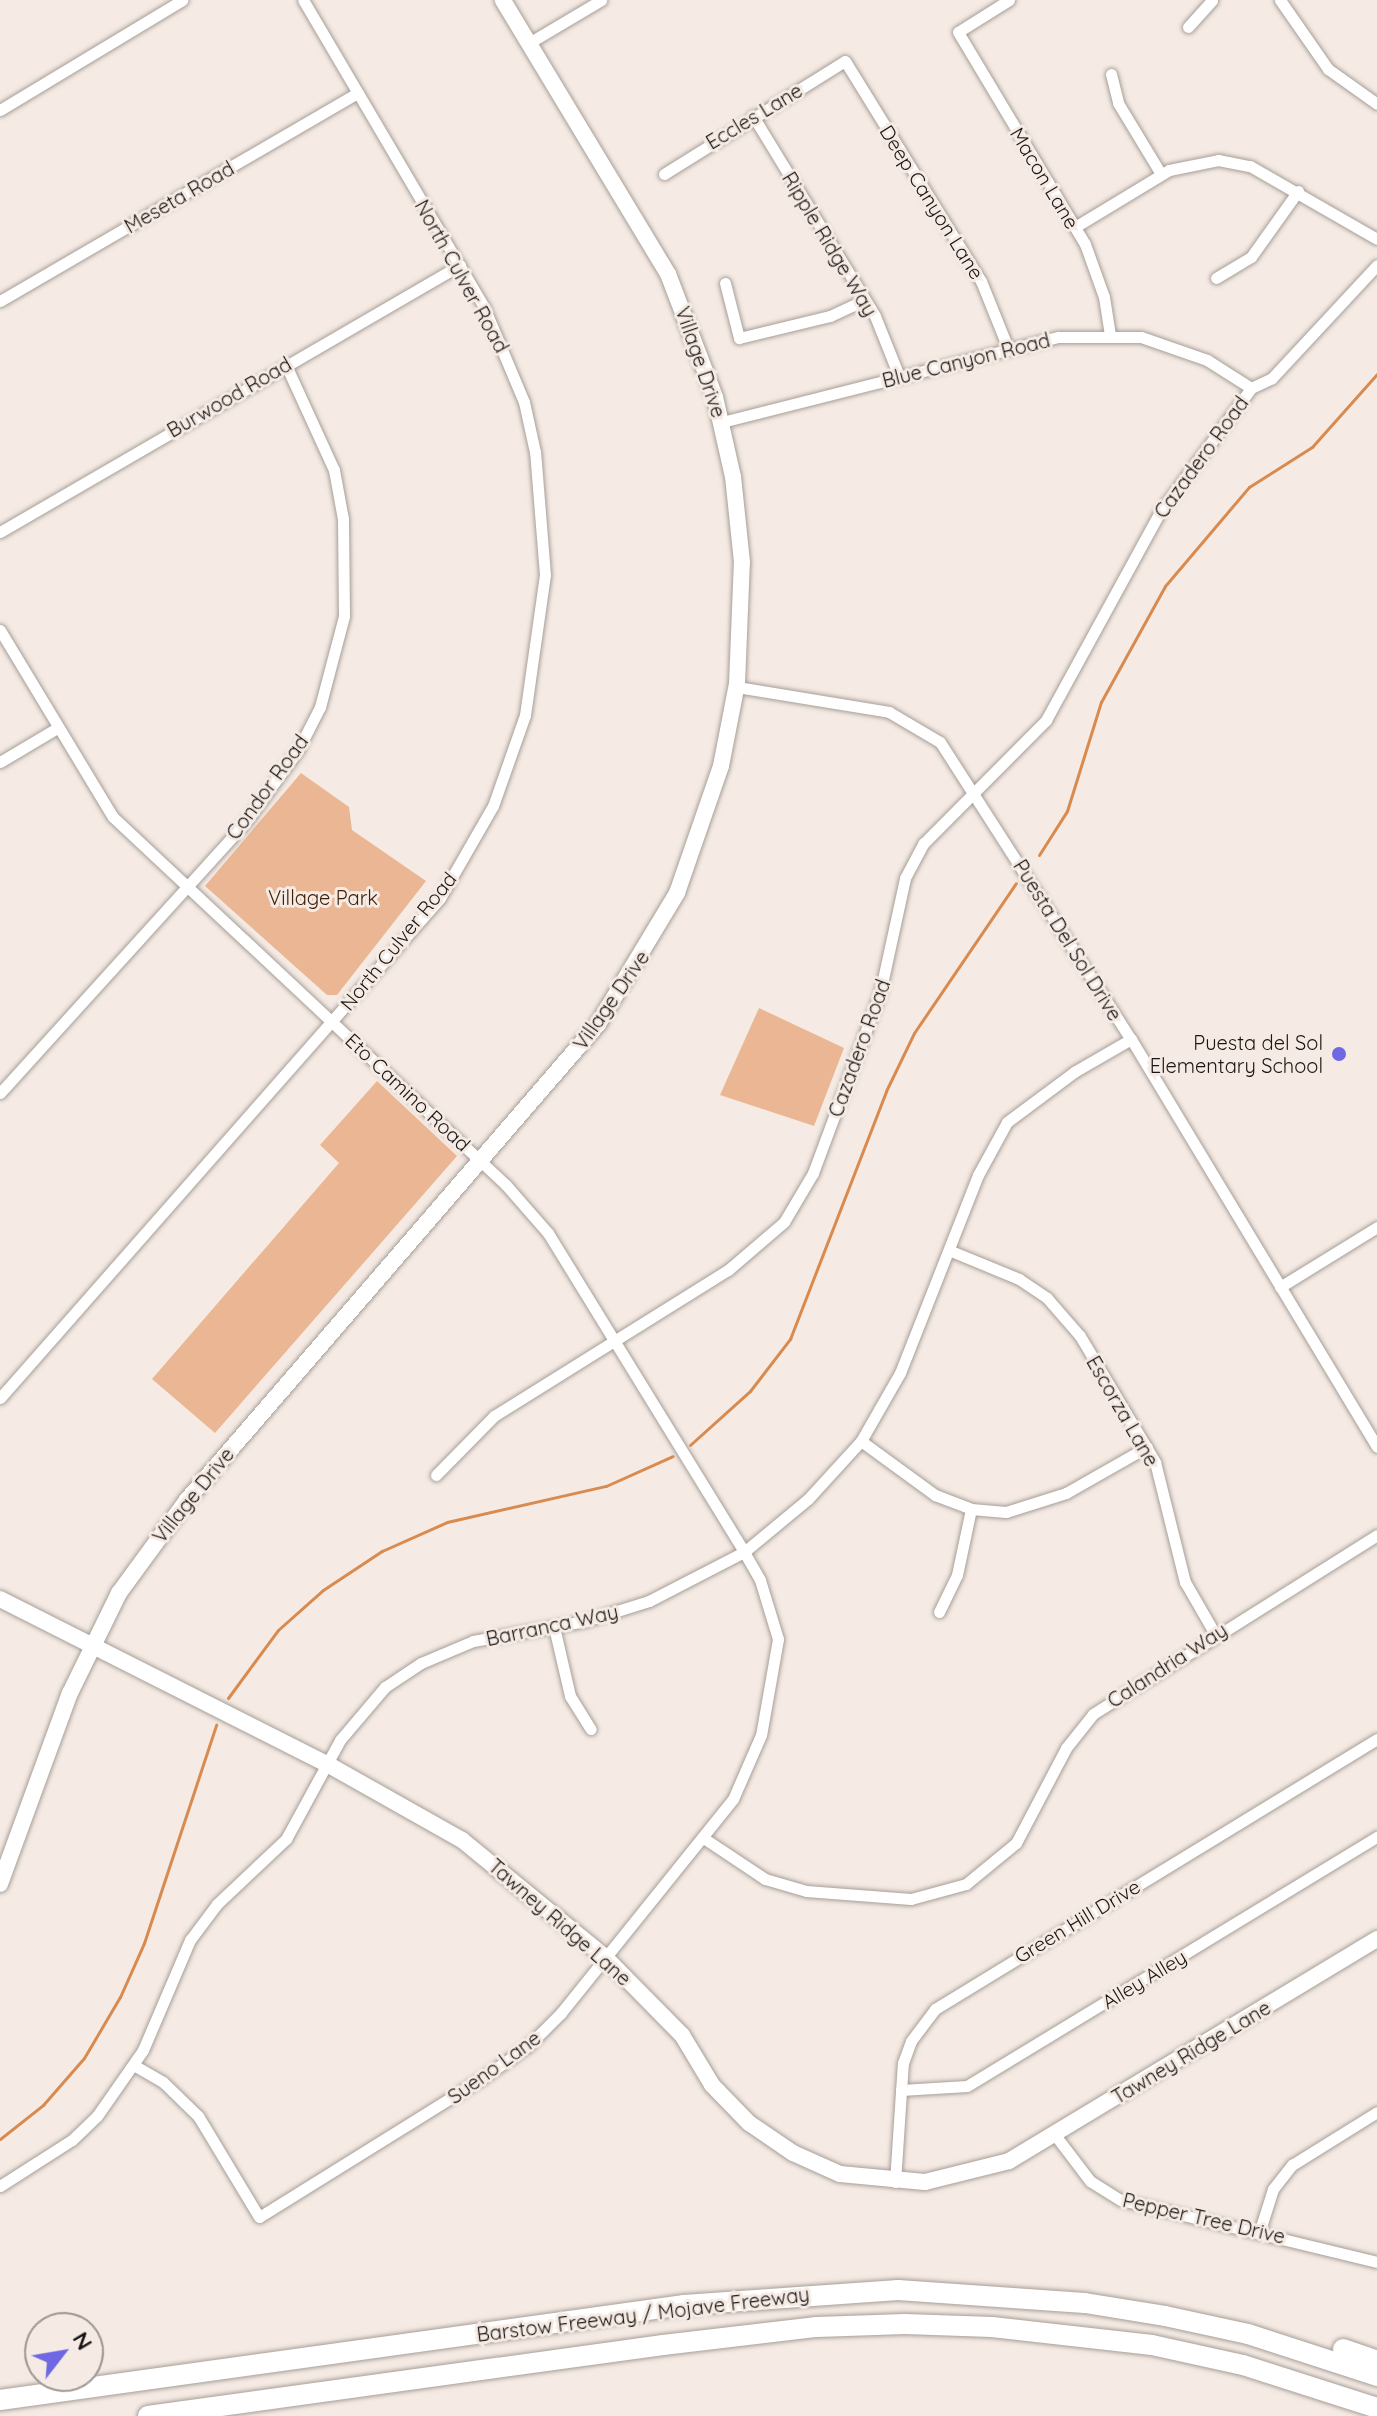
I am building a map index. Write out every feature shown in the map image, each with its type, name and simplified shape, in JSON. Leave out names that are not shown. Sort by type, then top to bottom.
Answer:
[{"type":"highway","name":"Barstow Freeway / Mojave Freeway","points":[[0,2400],[684,2305],[883,2290],[1085,2303],[1248,2334],[1312,2352],[1377,2376]]},
{"type":"highway","name":"Barstow Freeway / Mojave Freeway","points":[[148,2416],[663,2345],[817,2327],[905,2324],[992,2327],[1152,2345],[1243,2365],[1377,2408]]},
{"type":"highway","points":[[1312,2352],[1337,2347],[1377,2361]]},
{"type":"main road","name":"Village Drive","points":[[0,1884],[90,1645],[119,1593],[187,1500],[598,1024],[657,931],[701,836],[737,687],[742,562],[722,422],[701,353],[668,274],[503,0]]},
{"type":"main road","name":"Tawney Ridge Lane","points":[[1,1602],[327,1764],[462,1840],[605,1957],[682,2035],[712,2085],[760,2132],[840,2174],[895,2182],[979,2172],[1055,2135],[1377,1939]]},
{"type":"street","points":[[0,110],[182,0]]},
{"type":"street","name":"North Culver Road","points":[[0,1398],[440,898],[472,847],[513,757],[537,656],[545,575],[535,452],[507,358],[460,265],[303,0]]},
{"type":"street","points":[[529,43],[601,0]]},
{"type":"street","name":"Macon Lane","points":[[1009,0],[958,32],[1075,227],[1097,271],[1110,335]]},
{"type":"street","points":[[1188,27],[1212,0]]},
{"type":"street","points":[[1280,0],[1328,69],[1377,104]]},
{"type":"street","name":"Eccles Lane","points":[[664,174],[845,61]]},
{"type":"street","name":"Deep Canyon Lane","points":[[845,61],[981,281],[1008,348]]},
{"type":"street","points":[[1111,74],[1118,103],[1161,174]]},
{"type":"street","name":"Meseta Road","points":[[0,301],[358,93]]},
{"type":"street","name":"Ripple Ridge Way","points":[[753,116],[865,300],[899,376]]},
{"type":"street","points":[[1075,227],[1161,174],[1188,162],[1235,161],[1298,191],[1377,239]]},
{"type":"street","points":[[1216,278],[1251,257],[1298,191]]},
{"type":"street","name":"Burwood Road","points":[[0,532],[460,265]]},
{"type":"street","name":"Cazadero Road","points":[[436,1475],[494,1416],[747,1257],[773,1235],[800,1199],[880,993],[905,878],[937,826],[1021,750],[1046,720],[1160,512],[1251,388],[1272,378],[1377,265]]},
{"type":"street","points":[[725,283],[739,338],[830,316],[865,300]]},
{"type":"street","name":"Blue Canyon Road","points":[[722,422],[1058,337],[1110,335],[1178,347],[1251,388]]},
{"type":"street","name":"Condor Road","points":[[0,1093],[245,823],[298,750],[335,665],[344,616],[343,519],[334,470],[286,365]]},
{"type":"street","name":"Eto Camino Road","points":[[0,630],[113,817],[481,1161],[548,1233],[744,1552]]},
{"type":"street","name":"Puesta Del Sol Drive","points":[[737,687],[870,707],[906,718],[940,742],[1131,1039],[1377,1446]]},
{"type":"street","points":[[0,762],[57,728]]},
{"type":"street","name":"Barranca Way","points":[[0,2186],[72,2140],[134,2065],[190,1940],[217,1904],[286,1839],[327,1764],[369,1702],[421,1663],[473,1641],[554,1627],[649,1601],[744,1552],[808,1499],[861,1441],[916,1340],[978,1175],[1007,1122],[1074,1072],[1131,1039]]},
{"type":"street","points":[[1280,1287],[1377,1227]]},
{"type":"street","name":"Escorza Lane","points":[[951,1251],[1019,1279],[1056,1307],[1080,1336],[1147,1447],[1160,1476],[1185,1582],[1215,1634]]},
{"type":"street","points":[[861,1441],[935,1495],[971,1509],[1006,1512],[1043,1504],[1147,1447]]},
{"type":"street","points":[[939,1612],[957,1575],[971,1509]]},
{"type":"street","name":"Calandria Way","points":[[705,1839],[735,1862],[785,1887],[880,1898],[944,1893],[988,1871],[1016,1843],[1066,1748],[1093,1714],[1215,1634],[1377,1535]]},
{"type":"street","name":"Sueno Lane","points":[[134,2065],[163,2082],[198,2116],[259,2217],[520,2052],[561,2013],[705,1839],[748,1769],[778,1662],[773,1612],[744,1552]]},
{"type":"street","points":[[554,1627],[570,1696],[591,1729]]},
{"type":"street","name":"Green Hill Drive","points":[[895,2182],[901,2090],[911,2041],[943,2004],[1377,1739]]},
{"type":"street","name":"Alley Alley","points":[[901,2090],[967,2086],[1377,1837]]},
{"type":"street","points":[[1260,2230],[1273,2189],[1292,2165],[1377,2112]]},
{"type":"street","name":"Pepper Tree Drive","points":[[1055,2135],[1073,2164],[1108,2194],[1377,2262]]},
{"type":"green space","name":"Village Park","points":[[301,773],[349,807],[352,830],[426,881],[337,995],[327,995],[205,886]]},
{"type":"green space","points":[[759,1008],[844,1048],[814,1126],[720,1095]]},
{"type":"green space","points":[[377,1081],[457,1156],[215,1433],[152,1379],[339,1163],[320,1145]]},
{"type":"waterway","points":[[1039,855],[1067,811],[1101,702],[1165,586],[1249,487],[1312,447],[1377,374]]},
{"type":"waterway","points":[[690,1445],[750,1391],[790,1339],[886,1091],[914,1033],[1016,883]]},
{"type":"waterway","points":[[228,1698],[278,1630],[323,1590],[382,1551],[447,1522],[606,1486],[673,1456]]},
{"type":"waterway","points":[[0,2139],[43,2105],[84,2058],[120,1997],[144,1943],[216,1725]]},
{"type":"place","name":"Puesta del Sol Elementary School","points":[[1339,1054]]}]
